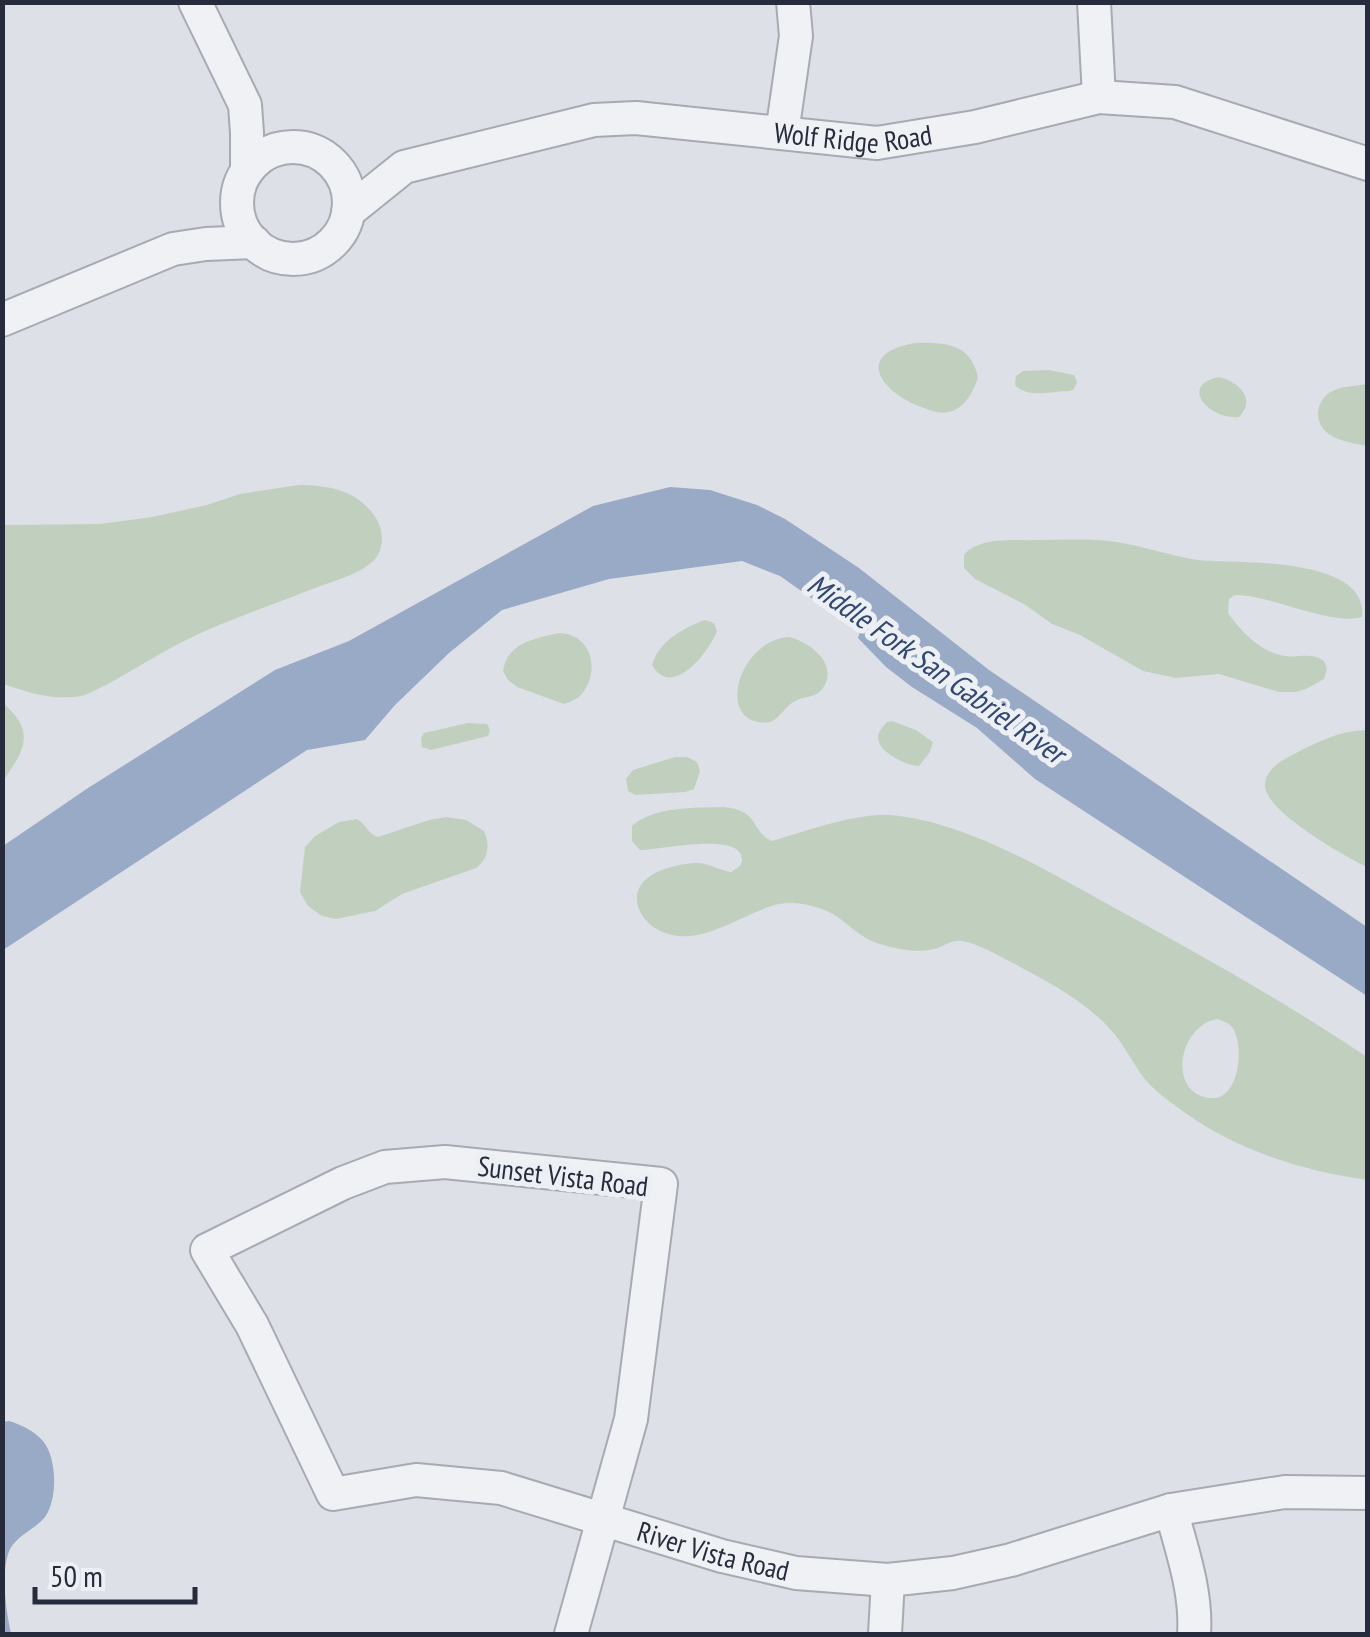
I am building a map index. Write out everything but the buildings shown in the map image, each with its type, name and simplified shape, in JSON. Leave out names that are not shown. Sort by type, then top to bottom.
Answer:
[{"type":"street","points":[[173,249],[198,229],[242,182],[254,161],[288,147],[307,148],[338,169],[346,186],[348,212],[336,239],[322,251],[304,258],[268,253],[243,228],[237,210],[242,182],[248,133],[245,106],[195,2]]},
{"type":"street","points":[[782,133],[796,36],[793,2]]},
{"type":"street","points":[[1094,2],[1100,96]]},
{"type":"street","name":"Wolf Ridge Road","points":[[348,212],[404,168],[594,120],[636,118],[877,143],[974,127],[1100,96],[1175,102],[1368,164]]},
{"type":"street","points":[[245,106],[288,147]]},
{"type":"street","points":[[330,161],[404,168]]},
{"type":"street","points":[[2,320],[173,249],[254,242]]},
{"type":"street","name":"Sunset Vista Road","points":[[207,1250],[384,1167],[444,1162],[662,1184],[631,1420],[571,1634]]},
{"type":"street","name":"River Vista Road","points":[[207,1250],[252,1324],[333,1494],[416,1480],[501,1488],[722,1556],[796,1572],[888,1580],[953,1573],[1011,1560],[1171,1510],[1285,1492],[1368,1492]]},
{"type":"street","points":[[1171,1510],[1190,1583],[1194,1634]]},
{"type":"street","points":[[885,1634],[888,1580]]},
{"type":"green space","points":[[915,343],[956,347],[970,358],[978,378],[959,408],[945,413],[930,410],[909,402],[886,384],[879,365],[884,356],[895,348]]},
{"type":"green space","points":[[1049,370],[1074,375],[1074,389],[1033,393],[1015,385],[1016,376],[1023,371]]},
{"type":"green space","points":[[1219,377],[1233,382],[1246,397],[1239,417],[1217,413],[1202,401],[1201,387]]},
{"type":"green space","points":[[1367,384],[1367,446],[1343,441],[1323,429],[1318,414],[1322,400],[1337,389]]},
{"type":"green space","points":[[299,485],[341,491],[367,507],[381,533],[379,552],[371,563],[351,575],[202,633],[85,695],[53,697],[3,684],[3,525],[100,524],[152,517],[240,494]]},
{"type":"green space","points":[[1087,540],[1198,560],[1265,563],[1321,572],[1344,582],[1358,597],[1362,617],[1333,617],[1250,596],[1235,595],[1229,599],[1228,613],[1260,646],[1276,654],[1324,661],[1324,679],[1306,689],[1279,692],[1219,674],[1176,678],[1143,671],[1080,635],[1052,624],[1024,604],[975,579],[964,568],[964,555],[979,545],[998,541]]},
{"type":"green space","points":[[705,620],[714,623],[717,631],[698,660],[679,675],[660,674],[652,665],[660,649],[680,631]]},
{"type":"green space","points":[[560,633],[571,635],[587,648],[592,668],[579,697],[564,704],[517,687],[503,671],[516,648]]},
{"type":"green space","points":[[789,637],[820,655],[827,679],[820,691],[795,701],[771,722],[753,720],[742,712],[737,699],[745,667],[771,642]]},
{"type":"green space","points":[[3,703],[20,723],[24,741],[3,781]]},
{"type":"green space","points":[[892,721],[933,742],[919,766],[894,757],[879,743],[880,731]]},
{"type":"green space","points":[[468,723],[487,724],[488,736],[431,750],[422,747],[424,733]]},
{"type":"green space","points":[[1368,730],[1367,867],[1293,821],[1269,797],[1265,781],[1289,756],[1347,732]]},
{"type":"green space","points":[[675,757],[697,762],[700,771],[694,789],[635,795],[628,791],[626,779],[633,770]]},
{"type":"green space","points":[[724,807],[750,817],[772,841],[876,815],[918,819],[947,827],[1033,864],[1210,961],[1367,1057],[1367,1180],[1290,1163],[1218,1133],[1150,1085],[1116,1036],[1088,1009],[1050,983],[974,944],[958,941],[912,951],[896,948],[870,940],[829,912],[795,903],[779,904],[689,936],[658,930],[638,908],[637,894],[645,880],[662,870],[689,864],[731,872],[742,860],[739,851],[714,844],[640,850],[632,841],[632,826],[663,811]],"holes":[[[1218,1019],[1232,1027],[1239,1058],[1228,1091],[1210,1098],[1196,1094],[1187,1085],[1183,1059],[1194,1033]]]},
{"type":"green space","points":[[446,817],[466,820],[484,831],[487,851],[476,868],[402,894],[375,911],[336,919],[322,916],[308,906],[300,892],[305,847],[315,836],[339,822],[357,819],[378,837]]},
{"type":"water","name":"Middle Fork San Gabriel River","points":[[670,487],[710,490],[785,519],[859,568],[989,670],[1367,927],[1367,996],[1035,779],[977,728],[886,667],[858,638],[860,632],[780,576],[742,561],[609,579],[502,610],[449,653],[365,740],[307,750],[3,950],[3,846],[275,670],[349,641],[593,506]]},
{"type":"water","points":[[9,1421],[43,1441],[54,1479],[45,1517],[17,1540],[7,1558],[6,1602],[11,1634],[3,1634],[2,1422]]}]
